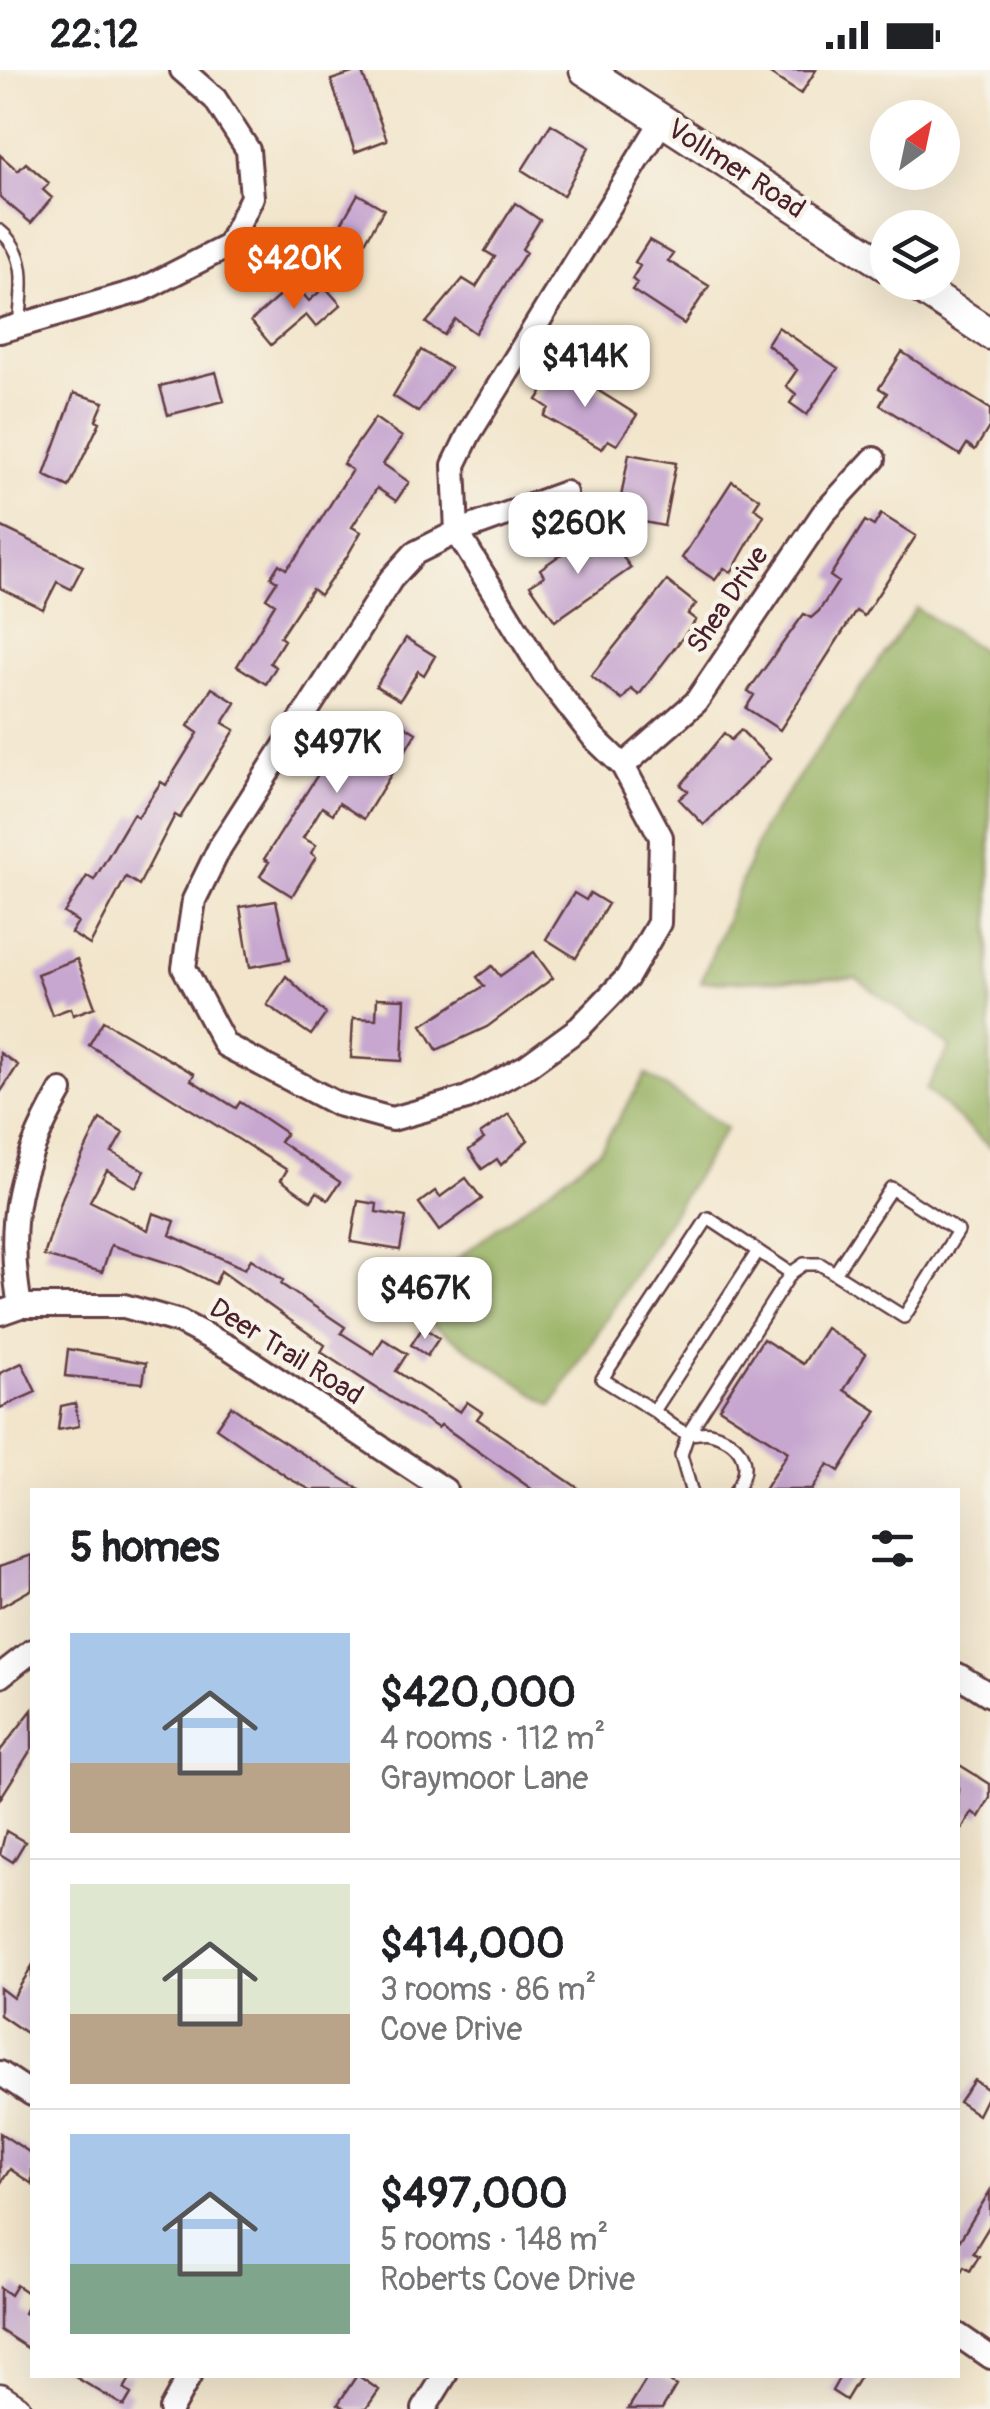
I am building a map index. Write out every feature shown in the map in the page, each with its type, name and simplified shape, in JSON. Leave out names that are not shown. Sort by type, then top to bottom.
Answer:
[{"type":"main road","name":"Vollmer Road","points":[[585,70],[870,255]]},
{"type":"main road","points":[[938,300],[990,334]]},
{"type":"main road","points":[[0,2400],[15,2409]]},
{"type":"street","points":[[10,328],[142,290],[228,246],[252,197],[248,150],[215,99],[182,70]]},
{"type":"street","points":[[565,493],[457,532],[415,553],[392,579],[220,848],[194,900],[184,968],[224,1045],[337,1104],[392,1119],[467,1098],[527,1066],[579,1028],[626,978],[659,922],[661,837],[624,766],[594,738],[544,674],[457,532],[454,465],[662,121]]},
{"type":"street","name":"Shea Drive","points":[[624,766],[696,702],[823,514],[874,459]]},
{"type":"street","points":[[10,1310],[18,1187],[33,1140],[61,1091]]},
{"type":"street","name":"Deer Trail Road","points":[[10,1310],[124,1306],[180,1322],[230,1348],[442,1488]]},
{"type":"street","points":[[0,1676],[30,1653]]},
{"type":"street","points":[[960,1676],[990,1695]]},
{"type":"street","points":[[0,2073],[30,2093]]},
{"type":"street","points":[[960,2336],[990,2357]]},
{"type":"street","points":[[171,2409],[188,2378]]},
{"type":"street","points":[[424,2409],[444,2378]]},
{"type":"lane","points":[[0,230],[24,269],[10,328]]},
{"type":"lane","points":[[690,1488],[680,1455],[688,1434],[791,1273],[804,1264],[820,1264],[904,1317],[958,1231],[890,1188],[835,1273]]},
{"type":"lane","points":[[737,1488],[747,1474],[746,1459],[738,1449],[710,1432],[688,1434],[602,1378],[708,1218],[791,1273]]},
{"type":"lane","points":[[654,1412],[758,1252]]},
{"type":"green space","points":[[916,608],[990,656],[990,1148],[926,1089],[950,1047],[856,978],[701,982],[763,828]]},
{"type":"green space","points":[[646,1074],[726,1128],[552,1406],[400,1302],[599,1151]]},
{"type":"building","points":[[361,70],[387,140],[355,152],[331,80]]},
{"type":"building","points":[[764,70],[816,70],[801,94]]},
{"type":"building","points":[[551,124],[589,147],[563,196],[522,170]]},
{"type":"building","points":[[0,155],[18,171],[26,163],[49,183],[43,190],[52,198],[31,223],[0,197]]},
{"type":"building","points":[[358,194],[384,209],[359,253],[348,247],[338,264],[316,252],[326,234],[333,238]]},
{"type":"building","points":[[515,203],[540,220],[522,249],[526,252],[475,333],[455,319],[444,335],[426,323],[463,279],[476,287],[495,257],[485,251]]},
{"type":"building","points":[[649,240],[673,254],[668,261],[709,286],[684,324],[632,290],[637,283],[632,279],[640,266],[635,262]]},
{"type":"building","points":[[294,283],[309,301],[325,287],[341,305],[316,327],[306,315],[271,345],[251,321]]},
{"type":"building","points":[[778,327],[838,368],[807,415],[790,403],[796,394],[786,386],[797,370],[767,344]]},
{"type":"building","points":[[421,350],[450,368],[418,412],[393,396]]},
{"type":"building","points":[[902,352],[990,409],[990,426],[975,450],[967,444],[960,455],[880,405],[887,393],[879,388]]},
{"type":"building","points":[[559,366],[637,415],[617,445],[608,440],[602,449],[544,416],[549,408],[537,400]]},
{"type":"building","points":[[216,372],[224,401],[168,415],[160,386]]},
{"type":"building","points":[[74,393],[104,402],[96,420],[100,422],[69,487],[44,475]]},
{"type":"building","points":[[375,418],[402,437],[383,464],[409,482],[396,501],[377,488],[352,527],[361,532],[346,558],[320,595],[312,589],[280,637],[284,640],[270,663],[276,667],[266,684],[237,666],[275,604],[266,598],[277,581],[271,577],[279,564],[286,569],[299,554],[352,470],[343,464]]},
{"type":"building","points":[[629,454],[676,463],[664,526],[629,519],[630,510],[619,508]]},
{"type":"building","points":[[732,481],[760,499],[754,508],[764,515],[731,573],[724,568],[715,580],[682,558]]},
{"type":"building","points":[[881,514],[916,536],[864,616],[856,611],[780,730],[746,708],[754,695],[748,691],[804,614],[811,618],[819,611],[838,582],[830,576],[865,521],[874,526]]},
{"type":"building","points":[[0,526],[83,566],[71,589],[57,582],[43,609],[0,588]]},
{"type":"building","points":[[599,540],[605,548],[612,542],[631,568],[555,621],[530,585],[544,576],[540,569],[573,546],[578,554]]},
{"type":"building","points":[[667,581],[696,604],[688,614],[696,620],[639,695],[631,689],[622,700],[591,676]]},
{"type":"building","points":[[406,638],[435,656],[424,675],[418,671],[400,700],[376,686]]},
{"type":"building","points":[[212,688],[236,703],[223,723],[235,730],[180,818],[175,815],[139,885],[126,877],[90,945],[71,933],[78,922],[64,913],[87,876],[94,880],[133,814],[138,817],[161,782],[166,785],[198,733],[188,726]]},
{"type":"building","points":[[391,717],[416,733],[364,819],[339,803],[333,814],[322,807],[303,838],[316,845],[311,853],[316,857],[292,896],[260,876],[269,862],[264,859],[350,724],[376,740]]},
{"type":"building","points":[[741,730],[770,759],[704,825],[679,799],[688,791],[681,785],[724,733],[731,740]]},
{"type":"building","points":[[574,893],[586,900],[590,893],[608,904],[576,958],[546,939]]},
{"type":"building","points":[[276,901],[289,960],[250,967],[240,907]]},
{"type":"building","points":[[534,952],[553,978],[487,1027],[437,1050],[422,1025],[484,986],[477,977],[492,966],[500,976]]},
{"type":"building","points":[[77,959],[95,1007],[73,1015],[71,1008],[52,1015],[37,974]]},
{"type":"building","points":[[286,976],[326,1014],[311,1035],[267,1005]]},
{"type":"building","points":[[377,998],[405,999],[402,1061],[351,1058],[353,1018],[376,1019]]},
{"type":"building","points":[[103,1021],[194,1074],[191,1080],[236,1108],[240,1102],[286,1133],[280,1142],[340,1182],[328,1200],[317,1192],[311,1201],[281,1180],[287,1170],[89,1045]]},
{"type":"building","points":[[0,1053],[18,1065],[0,1093]]},
{"type":"building","points":[[509,1114],[528,1140],[501,1165],[497,1159],[482,1169],[469,1150],[484,1139],[480,1134]]},
{"type":"building","points":[[100,1119],[123,1133],[112,1152],[145,1171],[136,1187],[107,1170],[90,1201],[148,1230],[153,1213],[175,1221],[170,1235],[245,1269],[251,1259],[345,1327],[341,1333],[374,1354],[383,1339],[407,1354],[396,1371],[460,1412],[467,1402],[482,1412],[477,1419],[578,1488],[530,1488],[441,1425],[438,1428],[321,1352],[325,1345],[221,1271],[215,1284],[181,1267],[111,1245],[102,1272],[44,1256],[63,1196]]},
{"type":"building","points":[[466,1178],[482,1199],[439,1231],[419,1203],[435,1191],[440,1197]]},
{"type":"building","points":[[358,1201],[377,1204],[376,1212],[406,1217],[400,1250],[351,1242]]},
{"type":"building","points":[[423,1327],[439,1338],[427,1356],[411,1345]]},
{"type":"building","points":[[826,1328],[866,1354],[844,1390],[877,1411],[839,1471],[828,1464],[813,1488],[765,1488],[788,1452],[719,1408],[763,1339],[803,1364]]},
{"type":"building","points":[[68,1349],[146,1363],[143,1383],[65,1376]]},
{"type":"building","points":[[22,1363],[36,1392],[0,1408],[0,1373]]},
{"type":"building","points":[[75,1403],[79,1426],[58,1430],[61,1406]]},
{"type":"building","points":[[231,1406],[357,1488],[307,1488],[216,1428]]},
{"type":"building","points":[[30,1556],[30,1590],[0,1607],[0,1566]]},
{"type":"building","points":[[30,1713],[30,1751],[0,1799],[0,1751]]},
{"type":"building","points":[[960,1765],[990,1784],[990,1798],[979,1817],[972,1812],[960,1833]]},
{"type":"building","points":[[6,1831],[25,1842],[13,1862],[0,1854]]},
{"type":"building","points":[[30,1969],[30,2036],[0,2015],[0,1988],[13,1998]]},
{"type":"building","points":[[974,2080],[990,2091],[978,2115],[960,2101]]},
{"type":"building","points":[[0,2133],[30,2153],[30,2183],[10,2169],[0,2184]]},
{"type":"building","points":[[990,2191],[990,2225],[973,2253],[979,2256],[970,2271],[964,2267],[960,2274],[960,2240]]},
{"type":"building","points":[[16,2285],[30,2295],[24,2313],[30,2317],[30,2350],[0,2330],[0,2288],[10,2295]]},
{"type":"building","points":[[77,2378],[130,2378],[124,2389],[131,2394],[124,2406]]},
{"type":"building","points":[[355,2378],[379,2390],[366,2409],[346,2409],[338,2404]]},
{"type":"building","points":[[647,2378],[664,2378],[676,2386],[662,2409],[628,2409]]},
{"type":"building","points":[[839,2378],[859,2378],[846,2400],[832,2391]]}]
